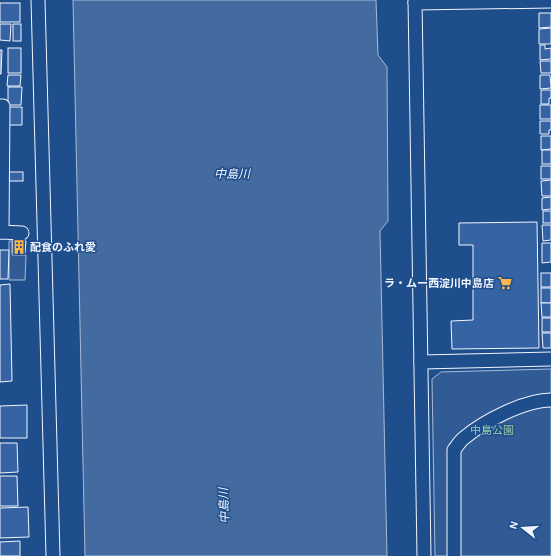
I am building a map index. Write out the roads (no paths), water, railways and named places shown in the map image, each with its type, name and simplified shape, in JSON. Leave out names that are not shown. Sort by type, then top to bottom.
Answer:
[{"type":"street","points":[[38,0],[53,556]]},
{"type":"street","points":[[424,556],[415,1],[551,1]]},
{"type":"street","points":[[0,106],[3,106],[1,232],[22,233]]},
{"type":"street","points":[[421,362],[551,359]]},
{"type":"street","points":[[454,556],[454,450],[462,439],[478,427],[506,412],[528,404],[551,400]]},
{"type":"water","name":"中島川","points":[[73,0],[376,0],[378,55],[387,67],[388,221],[380,231],[387,556],[85,556]]},
{"type":"place","name":"配食のふれ愛","points":[[19,247]]},
{"type":"place","name":"ラ・ムー西淀川中島店","points":[[505,283]]},
{"type":"park label","name":"中島公園","points":[[492,430]]}]
